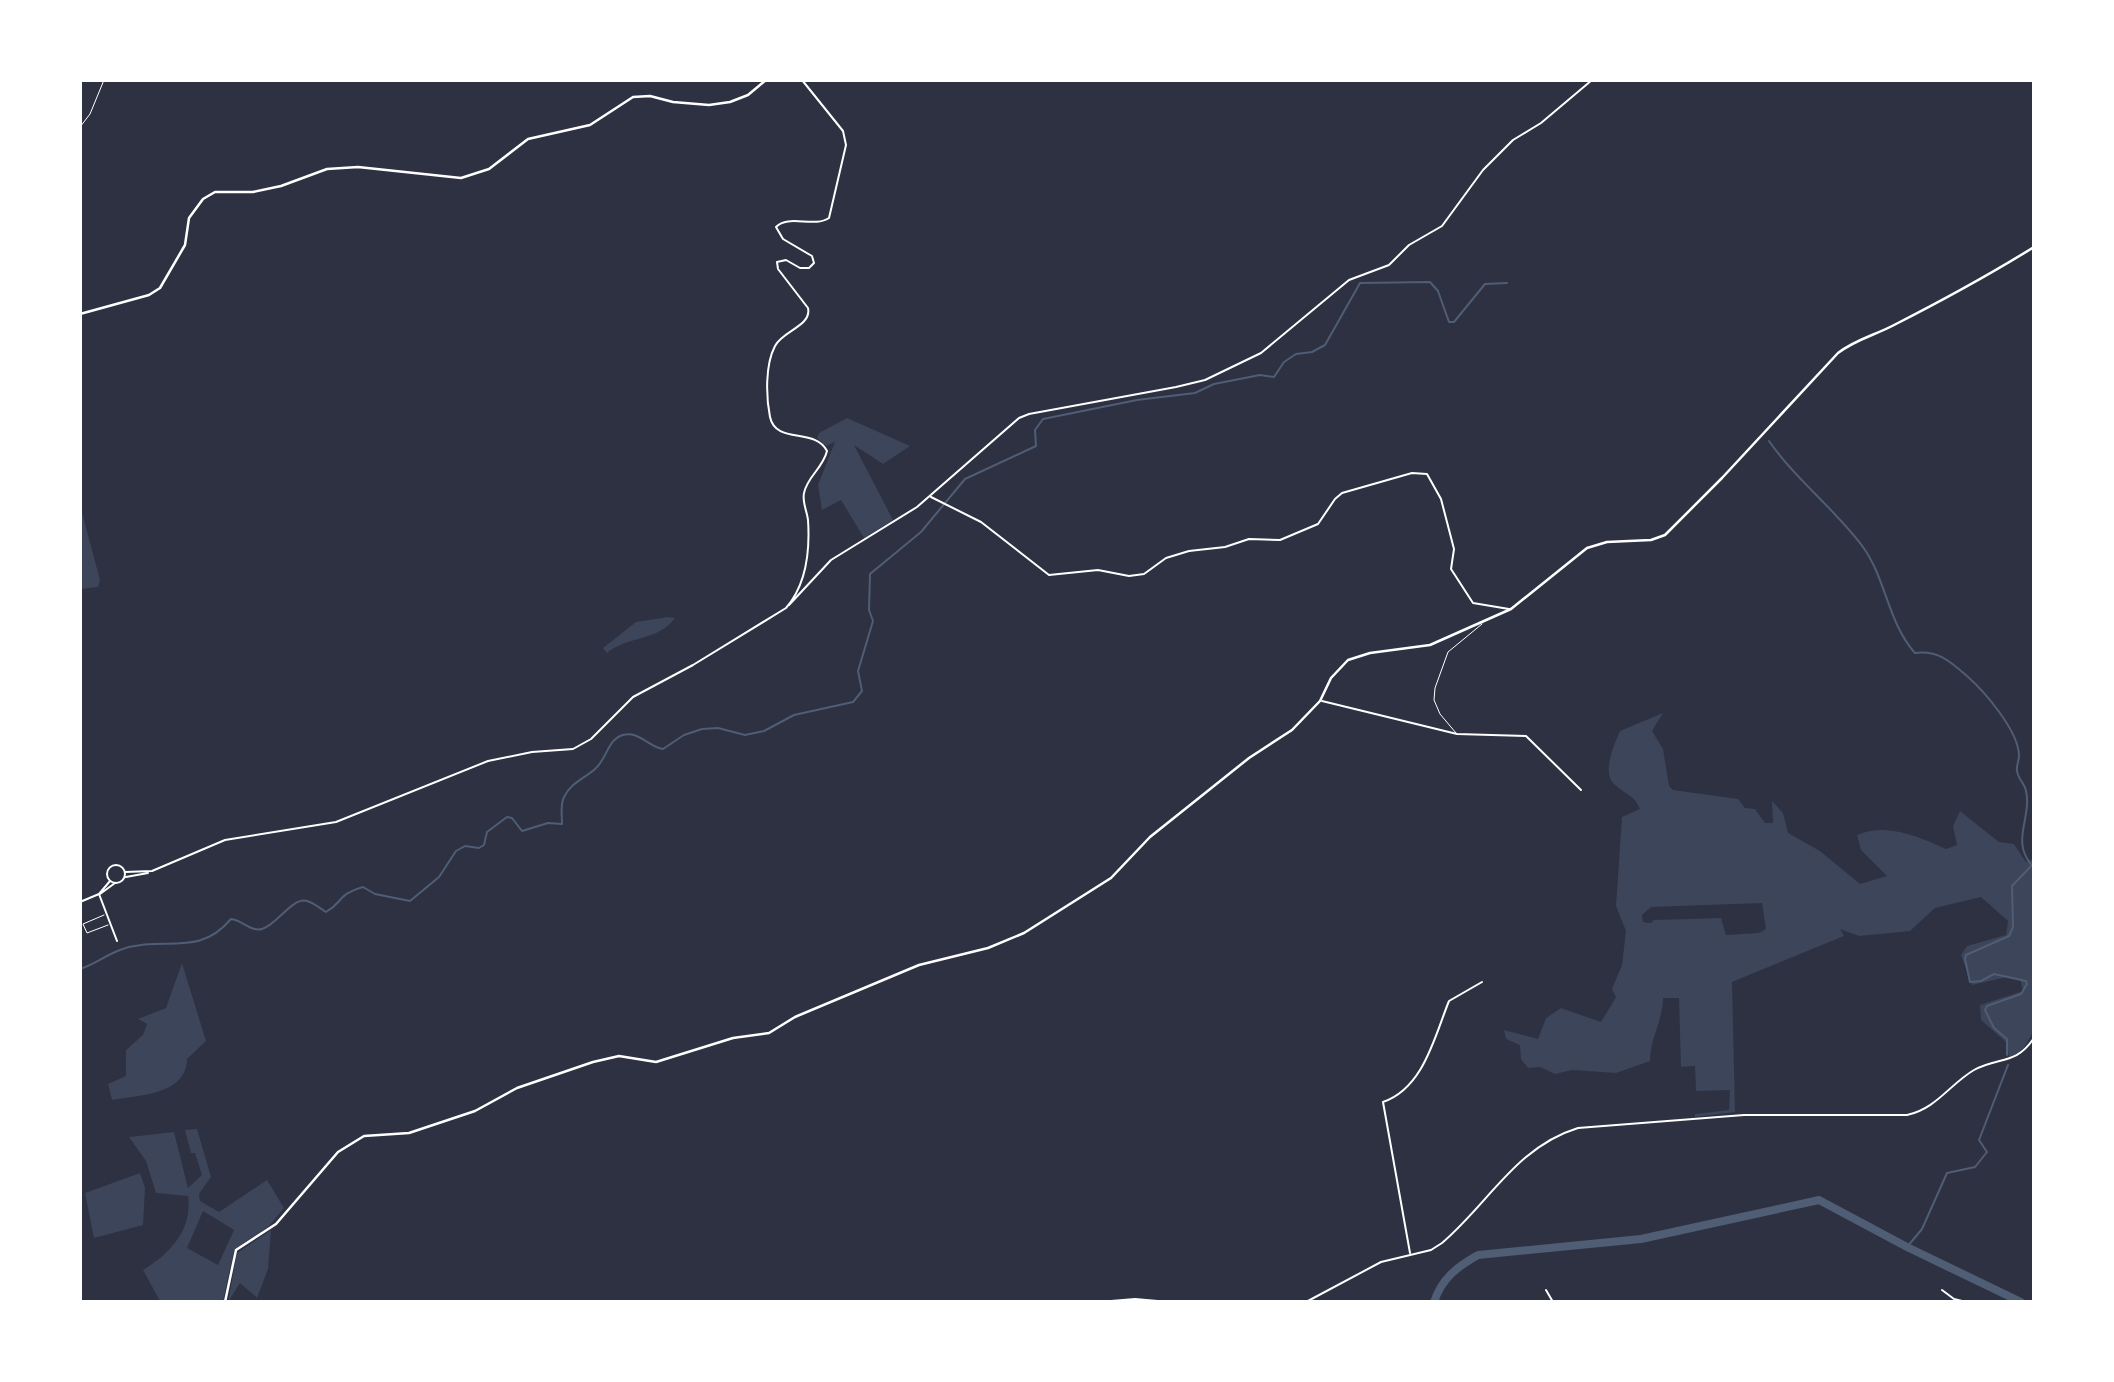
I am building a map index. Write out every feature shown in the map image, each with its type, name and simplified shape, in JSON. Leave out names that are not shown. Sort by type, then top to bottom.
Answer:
[{"type":"street","points":[[80,314],[149,295],[160,288],[185,245],[189,218],[203,199],[215,192],[253,192],[281,186],[327,169],[358,167],[461,178],[489,169],[528,139],[590,125],[633,97],[650,96],[673,102],[709,105],[730,102],[748,95],[766,80]]},
{"type":"street","points":[[786,608],[801,584],[807,554],[808,521],[803,497],[806,486],[824,462],[827,451],[816,439],[781,432],[770,420],[769,367],[774,346],[785,333],[806,321],[809,314],[808,308],[778,269],[778,262],[786,260],[800,268],[809,268],[814,263],[812,257],[783,239],[776,227],[787,222],[820,223],[829,218],[846,145],[843,131],[802,80]]},
{"type":"street","points":[[80,902],[99,894],[125,877],[152,871],[225,840],[337,822],[488,761],[532,752],[573,750],[591,739],[633,696],[693,665],[786,608],[831,560],[930,496],[1009,425],[1029,414],[1205,380],[1261,353],[1349,280],[1388,265],[1409,245],[1442,226],[1483,170],[1513,140],[1541,123],[1592,80]]},
{"type":"street","points":[[225,1301],[236,1250],[276,1224],[338,1152],[364,1136],[409,1133],[475,1111],[517,1088],[593,1062],[619,1056],[656,1062],[733,1038],[769,1032],[795,1017],[919,965],[988,948],[1024,933],[1111,878],[1150,838],[1249,758],[1292,730],[1320,701],[1331,678],[1348,660],[1370,653],[1430,645],[1511,609],[1587,548],[1607,542],[1651,540],[1665,535],[1838,353],[1857,339],[1877,334],[1958,293],[2034,247]]},
{"type":"street","points":[[930,496],[981,522],[1049,575],[1098,570],[1129,576],[1144,574],[1166,558],[1189,551],[1225,547],[1249,539],[1280,540],[1318,524],[1342,493],[1404,475],[1427,474],[1441,499],[1456,555],[1451,569],[1455,577],[1473,603],[1511,609]]},
{"type":"street","points":[[1320,701],[1457,734],[1526,736],[1581,790]]},
{"type":"street","points":[[99,894],[107,888],[110,880],[108,872],[113,865],[119,865],[125,872],[125,877]]},
{"type":"street","points":[[125,872],[152,871]]},
{"type":"street","points":[[110,880],[116,883]]},
{"type":"street","points":[[99,894],[117,941]]},
{"type":"street","points":[[1410,1254],[1382,1102],[1390,1099],[1422,1066],[1432,1051],[1450,1001],[1482,982]]},
{"type":"street","points":[[1306,1301],[1364,1269],[1441,1243],[1524,1156],[1558,1134],[1578,1128],[1744,1115],[1907,1115],[1928,1107],[1973,1070],[2019,1056],[2034,1038]]},
{"type":"street","points":[[1546,1290],[1553,1301]]},
{"type":"street","points":[[1942,1290],[1954,1299],[1966,1301]]},
{"type":"street","points":[[1099,1301],[1169,1301]]},
{"type":"lane","points":[[1457,734],[1440,714],[1434,700],[1435,688],[1448,652],[1483,622]]},
{"type":"lane","points":[[106,914],[83,924],[87,933],[110,924]]},
{"type":"path","points":[[80,127],[104,80]]},
{"type":"shaded area","points":[[847,418],[910,446],[883,464],[854,445],[893,520],[864,538],[841,500],[822,510],[818,485],[835,442],[826,446],[817,438],[819,433]]},
{"type":"shaded area","points":[[80,505],[100,580],[98,587],[81,589]]},
{"type":"shaded area","points":[[675,618],[652,635],[607,653],[603,648],[636,622]]},
{"type":"shaded area","points":[[1663,713],[1652,731],[1663,749],[1669,786],[1673,790],[1738,799],[1745,808],[1755,809],[1765,823],[1773,823],[1772,801],[1783,813],[1788,833],[1820,851],[1860,884],[1887,876],[1861,850],[1857,835],[1868,831],[1903,833],[1946,849],[1957,845],[1953,826],[1960,811],[1999,842],[2014,844],[2026,862],[2033,859],[2033,1031],[2024,1047],[2009,1057],[2007,1043],[1981,1020],[1980,1005],[2023,991],[2020,979],[2007,977],[1972,985],[1961,955],[1967,946],[2006,935],[2008,921],[1981,897],[1935,908],[1910,931],[1859,936],[1840,929],[1844,936],[1732,982],[1735,1112],[1695,1117],[1695,1114],[1729,1110],[1730,1090],[1696,1091],[1695,1066],[1681,1067],[1679,998],[1663,998],[1650,1061],[1616,1073],[1572,1070],[1555,1074],[1540,1067],[1528,1068],[1521,1059],[1520,1045],[1506,1039],[1504,1030],[1538,1039],[1546,1018],[1561,1008],[1601,1022],[1616,997],[1612,989],[1622,965],[1626,931],[1616,906],[1622,817],[1640,809],[1633,798],[1615,785],[1609,773],[1610,759],[1620,731]],"holes":[[[1762,903],[1766,929],[1759,933],[1726,935],[1721,918],[1654,920],[1651,923],[1643,922],[1642,915],[1651,907]]]},
{"type":"shaded area","points":[[182,963],[206,1041],[187,1059],[185,1071],[179,1080],[170,1086],[148,1094],[112,1100],[108,1084],[126,1076],[126,1050],[143,1035],[147,1024],[138,1019],[166,1008]]},
{"type":"shaded area","points":[[197,1129],[211,1177],[199,1194],[200,1201],[219,1212],[267,1180],[284,1208],[269,1226],[234,1250],[223,1301],[160,1301],[143,1270],[170,1249],[177,1240],[187,1220],[188,1196],[156,1193],[146,1161],[129,1137],[174,1132],[188,1188],[202,1175],[195,1153],[191,1153],[185,1130]],"holes":[[[203,1211],[234,1230],[218,1265],[187,1248]]]},
{"type":"shaded area","points":[[140,1173],[145,1188],[143,1225],[94,1238],[85,1193]]},
{"type":"shaded area","points":[[271,1230],[268,1269],[257,1298],[240,1283],[228,1302],[237,1253]]},
{"type":"waterway","points":[[80,969],[115,952],[136,946],[179,944],[206,938],[231,919],[254,929],[262,929],[301,901],[310,902],[326,912],[348,893],[363,887],[375,894],[410,901],[439,877],[456,851],[465,846],[479,848],[484,845],[487,832],[507,817],[512,818],[522,831],[548,823],[562,824],[562,803],[567,792],[600,764],[614,740],[623,735],[634,735],[663,749],[684,735],[702,729],[718,728],[745,735],[764,731],[794,715],[853,702],[862,691],[858,671],[873,621],[869,610],[870,574],[921,532],[965,479],[1036,446],[1035,430],[1043,419],[1137,400],[1195,393],[1214,384],[1260,375],[1274,377],[1284,362],[1296,354],[1312,352],[1325,345],[1360,283],[1430,282],[1438,291],[1449,322],[1454,322],[1485,284],[1507,283]]},
{"type":"waterway","points":[[1769,441],[1791,469],[1863,547],[1877,573],[1899,628],[1915,653],[1937,655],[1955,666],[1982,691],[2007,724],[2017,746],[2017,771],[2026,791],[2022,838],[2025,855],[2031,864]]},
{"type":"waterway","points":[[2007,1055],[2007,1039],[1994,1028],[1985,1010],[1987,1006],[2021,994],[2026,981],[1994,974],[1981,981],[1970,982],[1965,959],[1966,955],[2009,936],[2013,927],[2012,886],[2034,863]]},
{"type":"waterway","points":[[1907,1247],[1922,1229],[1947,1173],[1975,1167],[1987,1152],[1979,1140],[2008,1065]]},
{"type":"waterway","points":[[1434,1302],[1441,1286],[1451,1274],[1478,1255],[1641,1239],[1819,1200],[1907,1247],[2021,1302]]}]
